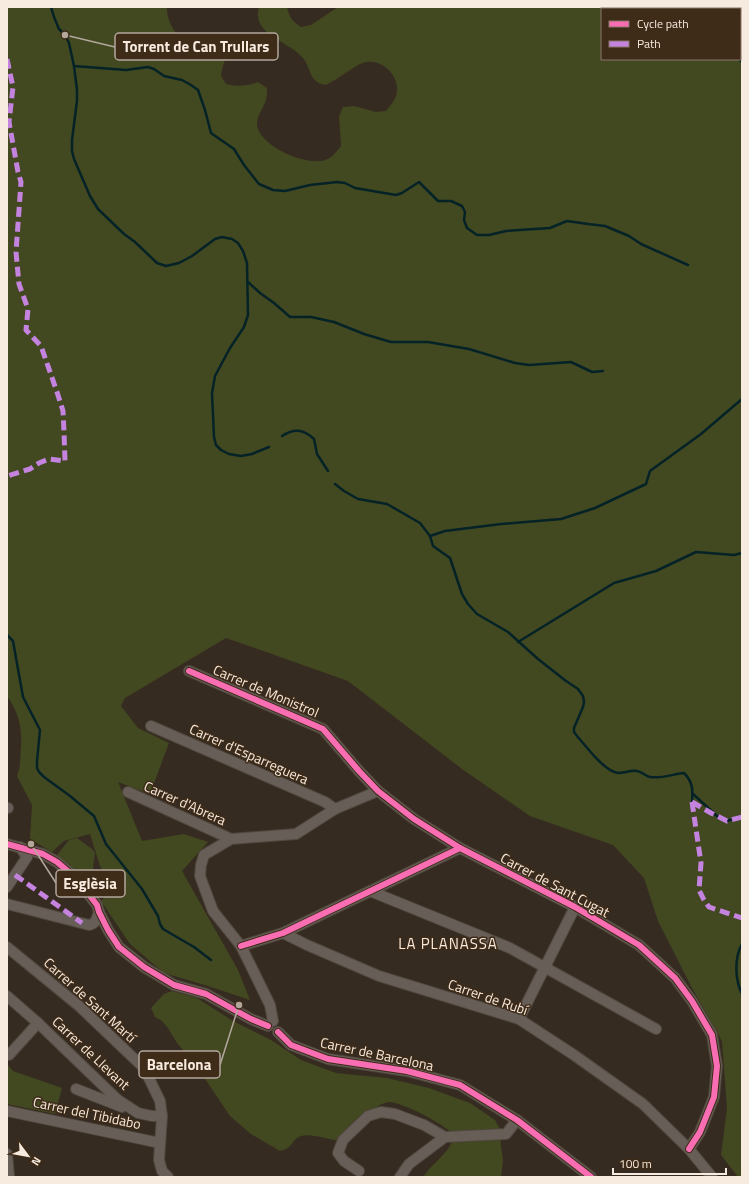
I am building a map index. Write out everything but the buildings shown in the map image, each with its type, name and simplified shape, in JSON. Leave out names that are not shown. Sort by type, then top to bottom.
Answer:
[{"type":"street","name":"Carrer de Monistrol","points":[[189,671],[323,729],[378,791],[414,819],[460,848]]},
{"type":"street","name":"Carrer d'Esparreguera","points":[[151,726],[326,802],[335,809]]},
{"type":"street","points":[[7,844],[20,847],[31,854],[43,854],[57,862],[77,879],[97,906],[108,930],[119,947],[144,967],[174,985],[206,994],[258,1023],[271,1024],[270,1004],[242,946],[213,911],[200,876],[204,855],[232,839],[296,834],[335,809],[378,791]]},
{"type":"street","name":"Carrer d'Abrera","points":[[128,792],[232,839]]},
{"type":"street","points":[[242,946],[283,933],[460,848]]},
{"type":"street","name":"Carrer de Sant Cugat","points":[[460,848],[575,906],[640,945],[675,978],[692,1001],[712,1035],[718,1066],[714,1097],[700,1132],[688,1149]]},
{"type":"street","points":[[7,887],[31,854]]},
{"type":"street","points":[[370,891],[510,948],[656,1029]]},
{"type":"street","points":[[7,904],[89,925],[93,924],[108,930]]},
{"type":"street","points":[[519,1019],[575,906]]},
{"type":"street","points":[[93,924],[97,920],[99,912]]},
{"type":"street","name":"Carrer de Rubí","points":[[283,933],[379,976],[519,1019],[574,1055],[643,1104],[688,1149],[712,1177]]},
{"type":"street","name":"Carrer de Sant Martí","points":[[7,947],[79,1006],[144,1068],[160,1101],[162,1116],[159,1160],[165,1174]]},
{"type":"street","name":"Carrer de Llevant","points":[[7,996],[38,1023],[118,1100],[138,1113],[152,1116],[162,1116]]},
{"type":"street","name":"Carrer de Barcelona","points":[[271,1024],[278,1022],[280,1025],[278,1032],[291,1045],[328,1059],[407,1071],[460,1085],[517,1120],[591,1177]]},
{"type":"street","points":[[7,1053],[9,1055],[38,1023]]},
{"type":"street","points":[[76,1089],[122,1107],[126,1105]]},
{"type":"street","name":"Carrer del Tibidabo","points":[[7,1111],[160,1142]]},
{"type":"street","points":[[359,1171],[344,1161],[338,1152],[343,1140],[368,1116],[381,1112],[395,1114],[424,1125],[445,1137],[506,1134],[517,1120]]},
{"type":"street","points":[[400,1177],[409,1164],[445,1137]]},
{"type":"street","points":[[7,1154],[9,1177]]},
{"type":"green space","points":[[7,7],[167,7],[168,15],[175,32],[183,39],[198,47],[214,44],[221,45],[229,49],[223,65],[221,76],[226,84],[242,86],[258,82],[267,88],[266,100],[257,122],[258,129],[262,136],[277,149],[287,154],[297,158],[317,161],[330,158],[341,146],[339,116],[343,107],[354,106],[376,112],[386,111],[396,96],[397,90],[394,77],[385,67],[380,64],[367,62],[359,65],[326,85],[316,81],[313,78],[306,62],[297,52],[266,31],[258,17],[259,7],[287,7],[292,19],[301,27],[311,25],[338,7],[742,7],[742,1177],[738,1177],[721,1155],[727,1108],[722,1041],[692,988],[658,921],[644,878],[613,845],[530,816],[462,769],[348,681],[226,638],[125,698],[121,706],[138,728],[169,743],[150,794],[118,782],[142,841],[184,834],[208,842],[182,871],[238,970],[250,1000],[164,973],[130,944],[101,901],[113,889],[100,866],[90,834],[64,841],[52,852],[30,839],[32,805],[17,776],[20,762],[21,740],[19,720],[7,696]]},
{"type":"green space","points":[[77,838],[95,853],[93,868],[106,884],[106,888],[98,896],[81,876],[57,855],[69,840]]},
{"type":"green space","points":[[172,991],[197,998],[233,1021],[271,1040],[301,1060],[336,1073],[387,1078],[429,1088],[470,1103],[495,1120],[500,1129],[503,1160],[501,1177],[423,1177],[448,1149],[452,1142],[452,1133],[422,1114],[405,1106],[391,1102],[378,1106],[370,1111],[336,1140],[304,1135],[297,1138],[288,1148],[280,1151],[251,1134],[230,1116],[195,1064],[177,1043],[168,1028],[162,1021],[155,1017],[151,1008],[164,994]]},
{"type":"green space","points":[[7,1064],[13,1071],[62,1088],[55,1114],[7,1104]]},
{"type":"waterway","points":[[51,7],[59,29],[65,35],[69,43],[74,66],[77,101],[72,151],[90,196],[98,209],[157,263],[166,266],[179,263],[192,256],[215,239],[222,237],[232,239],[238,243],[243,251],[247,263],[248,315],[244,327],[230,348],[215,376],[212,393],[214,437],[216,445],[221,450],[229,454],[241,456],[252,454],[269,447]]},
{"type":"waterway","points":[[74,66],[126,70],[148,67],[164,76],[182,80],[191,85],[198,90],[211,133],[234,149],[259,184],[273,190],[285,191],[310,185],[337,182],[345,183],[355,188],[396,195],[402,193],[419,182],[438,201],[451,201],[462,206],[465,212],[464,220],[467,228],[477,235],[489,235],[506,231],[550,228],[567,221],[605,226],[688,265]]},
{"type":"waterway","points":[[248,282],[290,317],[311,317],[334,322],[364,334],[391,342],[428,342],[469,349],[515,363],[529,365],[571,362],[592,372],[603,371]]},
{"type":"waterway","points":[[430,536],[445,531],[501,524],[561,519],[595,508],[646,484],[650,471],[701,434],[742,399]]},
{"type":"waterway","points":[[282,436],[286,433],[298,431],[306,433],[314,439],[317,454],[328,471]]},
{"type":"waterway","points":[[335,484],[358,499],[387,504],[420,523],[430,536],[433,546],[450,558],[462,594],[477,614],[508,632],[538,659],[578,689],[583,696],[584,702],[574,728],[574,732],[601,763],[607,768],[618,773],[637,771],[650,777],[663,777],[684,773],[692,786],[692,802]]},
{"type":"waterway","points":[[518,642],[614,583],[656,571],[696,552],[734,555],[742,553]]},
{"type":"waterway","points":[[7,635],[13,641],[23,697],[40,730],[37,761],[37,768],[39,772],[94,816],[106,844],[142,889],[158,916],[163,929],[194,947],[211,960]]},
{"type":"waterway","points":[[693,794],[718,817],[727,821],[742,816]]},
{"type":"waterway","points":[[742,944],[739,950],[736,969],[742,994]]},
{"type":"marked path","points":[[7,59],[13,87],[9,122],[21,182],[16,252],[19,284],[28,309],[26,330],[41,346],[63,411],[65,461],[49,459],[30,469],[7,476]]},
{"type":"marked path","points":[[692,802],[701,863],[699,890],[709,907],[742,918]]},
{"type":"marked path","points":[[692,802],[727,821],[742,817]]},
{"type":"marked path","points":[[15,875],[82,923]]},
{"type":"cycle path","points":[[189,671],[323,729],[378,791],[414,819],[460,848]]},
{"type":"cycle path","points":[[7,844],[43,854],[57,862],[77,879],[97,905],[108,930],[119,947],[144,967],[174,985],[206,994],[251,1019],[268,1026]]},
{"type":"cycle path","points":[[241,946],[283,933],[460,848],[575,907],[639,945],[675,978],[692,1001],[712,1035],[717,1066],[714,1097],[700,1132],[689,1149]]},
{"type":"cycle path","points":[[278,1032],[291,1045],[328,1059],[407,1071],[460,1085],[517,1120],[591,1177]]},
{"type":"place","name":"Torrent de Can Trullars","points":[[65,35]]},
{"type":"place","name":"Esglèsia","points":[[31,844]]},
{"type":"place","name":"Barcelona","points":[[239,1005]]},
{"type":"district","name":"LA PLANASSA","points":[[448,944]]}]
